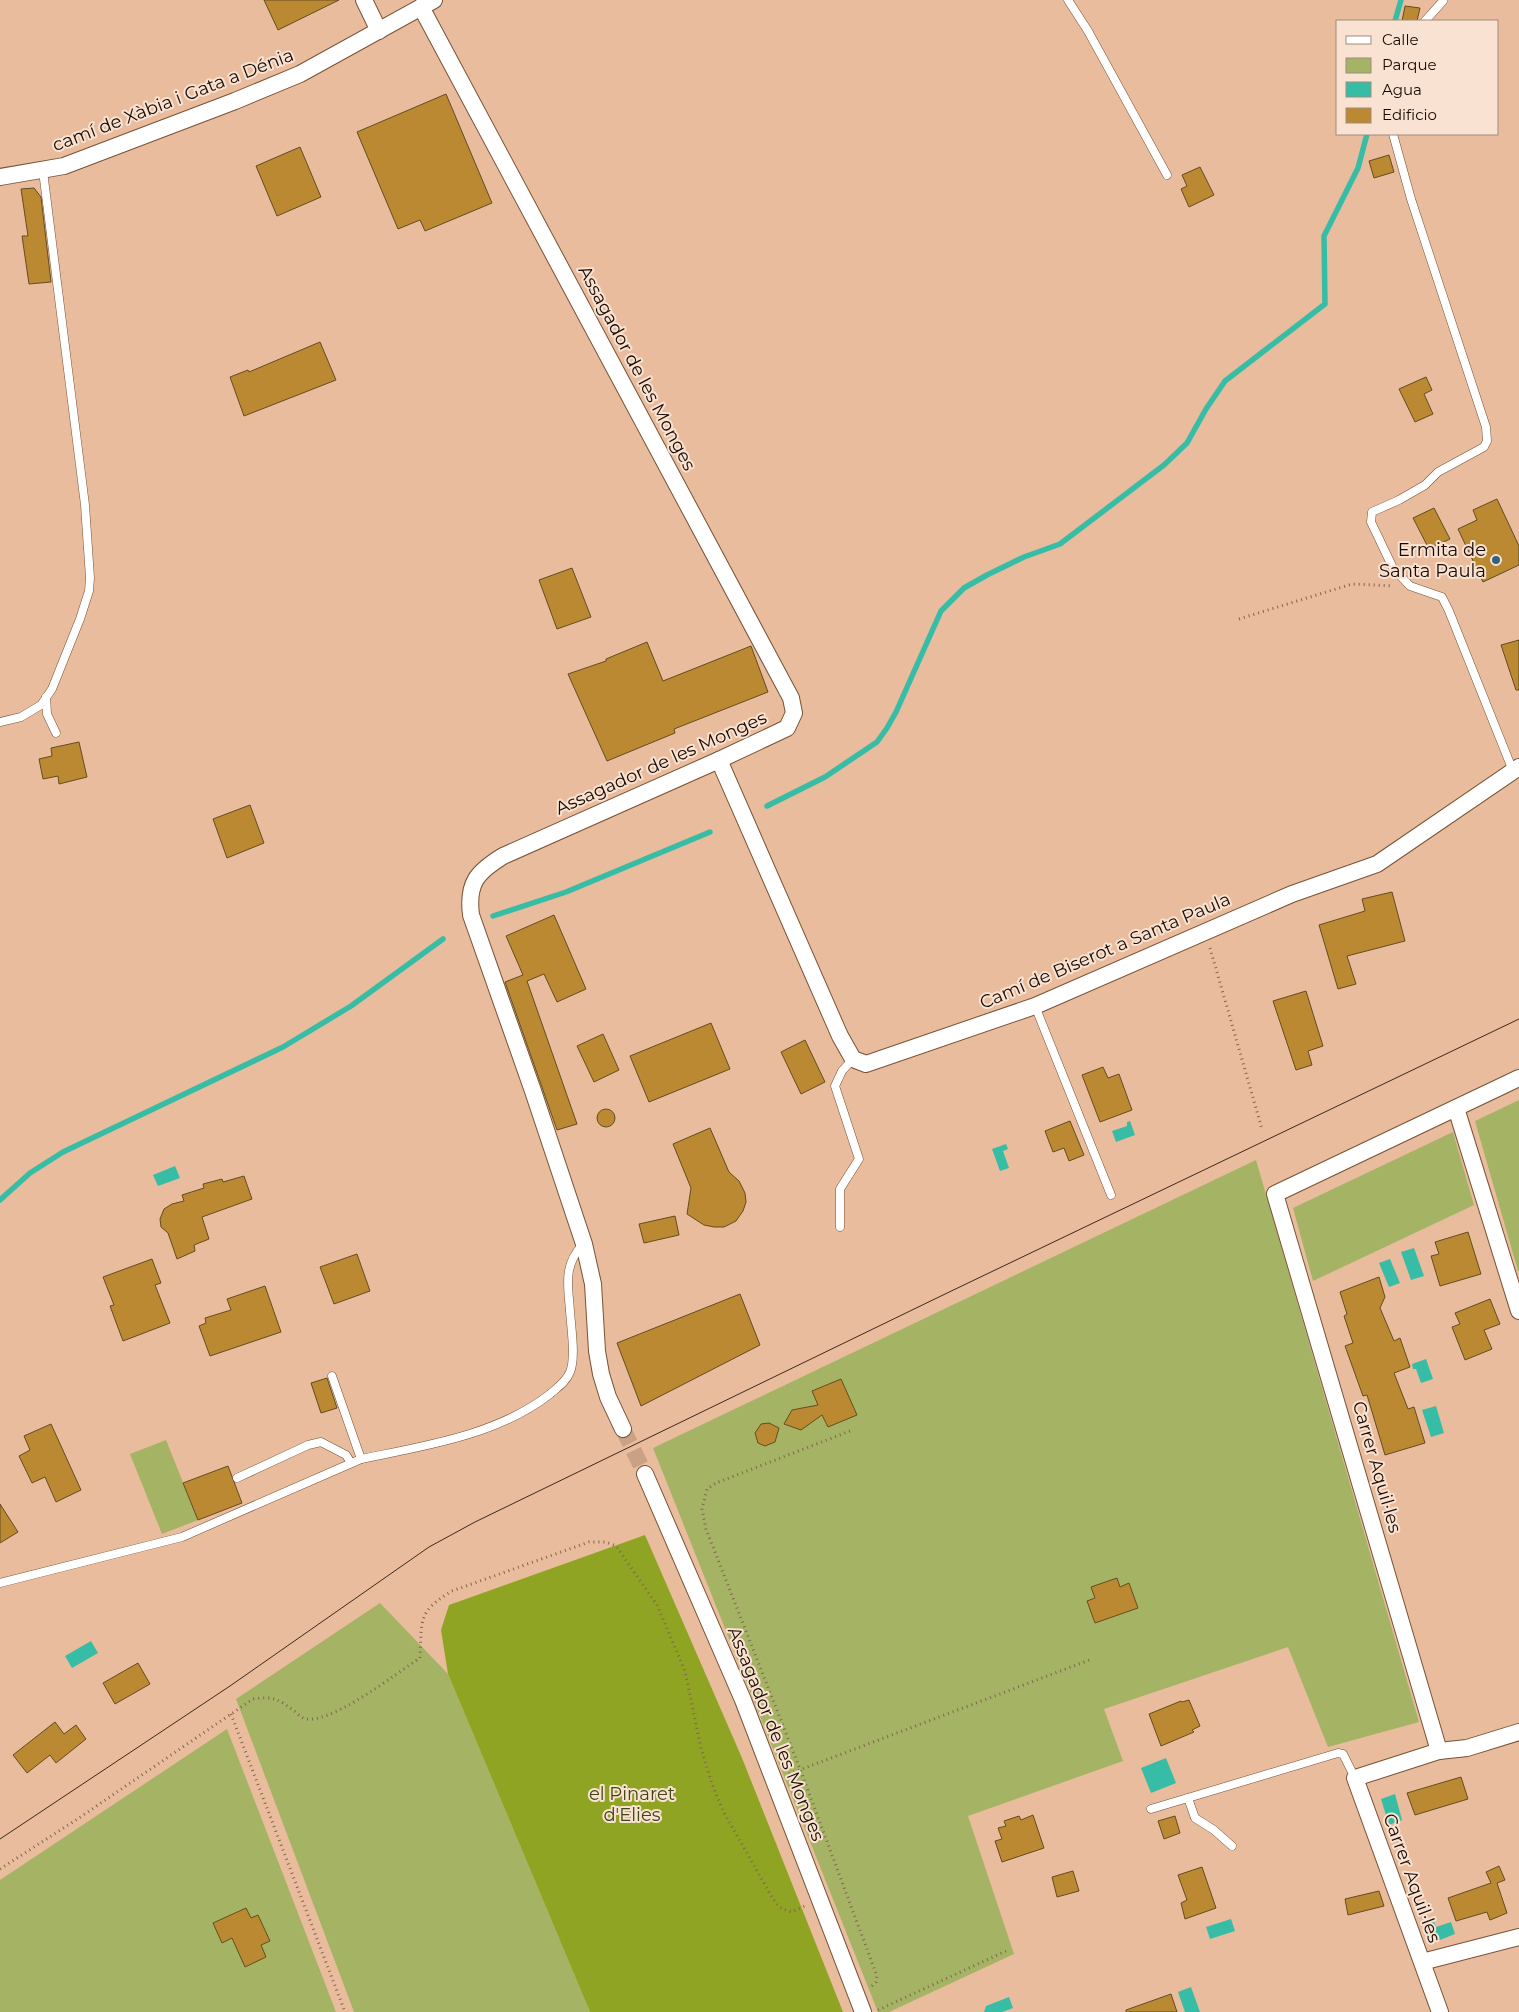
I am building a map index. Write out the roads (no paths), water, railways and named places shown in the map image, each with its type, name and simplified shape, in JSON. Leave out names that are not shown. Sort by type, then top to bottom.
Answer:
[{"type":"street","points":[[364,0],[380,31]]},
{"type":"street","name":"camí de Xàbia i Gata a Dénia","points":[[0,177],[64,166],[235,101],[300,74],[428,4]]},
{"type":"street","name":"Assagador de les Monges","points":[[428,4],[791,698],[794,713],[787,728],[503,856],[476,877],[471,894],[471,915],[584,1244],[593,1284],[597,1351],[601,1374],[608,1397],[623,1429]]},
{"type":"street","points":[[719,760],[840,1036],[853,1059]]},
{"type":"street","name":"Camí de Biserot a Santa Paula","points":[[853,1059],[866,1064],[1035,1006],[1292,894],[1377,864],[1516,769]]},
{"type":"street","points":[[1519,1078],[1456,1108],[1519,1311]]},
{"type":"street","name":"Carrer Aquil·les","points":[[1439,1751],[1275,1194],[1456,1108]]},
{"type":"street","name":"Assagador de les Monges","points":[[645,1474],[743,1700],[863,2012]]},
{"type":"street","points":[[1355,1778],[1439,1751],[1468,1748],[1519,1732]]},
{"type":"street","name":"Carrer Aquil·les","points":[[1355,1778],[1440,2012]]},
{"type":"street","name":"Carrer Aquil·les","points":[[1422,1962],[1519,1937]]},
{"type":"lane","points":[[1068,0],[1088,31],[1167,175]]},
{"type":"lane","points":[[1426,20],[1443,1]]},
{"type":"lane","points":[[1393,135],[1411,199],[1486,433],[1484,447],[1438,472],[1424,485],[1400,500],[1372,512],[1371,522],[1393,568],[1410,586],[1442,597],[1516,769]]},
{"type":"lane","points":[[0,722],[22,717],[41,705],[52,689],[89,591],[90,578],[85,505],[43,171]]},
{"type":"lane","points":[[46,697],[47,714],[56,733]]},
{"type":"lane","points":[[1035,1006],[1112,1195]]},
{"type":"lane","points":[[840,1227],[840,1189],[859,1159],[835,1086],[842,1072],[853,1059]]},
{"type":"lane","points":[[0,1583],[182,1537],[361,1459],[467,1435],[537,1404],[567,1379],[571,1370],[572,1352],[568,1270],[574,1254],[584,1244]]},
{"type":"lane","points":[[332,1376],[361,1459]]},
{"type":"lane","points":[[237,1478],[308,1445],[321,1442],[346,1455],[351,1463]]},
{"type":"lane","points":[[1151,1808],[1338,1753],[1343,1754],[1355,1778]]},
{"type":"lane","points":[[1188,1798],[1195,1818],[1214,1830],[1232,1846]]},
{"type":"water","points":[[1130,1121],[1135,1135],[1116,1142],[1112,1131],[1127,1126],[1127,1122]]},
{"type":"water","points":[[1006,1144],[1008,1149],[1003,1151],[1009,1168],[1000,1171],[992,1149]]},
{"type":"water","points":[[175,1166],[180,1178],[158,1186],[153,1175]]},
{"type":"water","points":[[1414,1248],[1424,1276],[1411,1280],[1401,1252]]},
{"type":"water","points":[[1390,1259],[1400,1283],[1389,1287],[1379,1263]]},
{"type":"water","points":[[1426,1359],[1433,1379],[1421,1383],[1412,1364]]},
{"type":"water","points":[[1436,1406],[1444,1433],[1431,1437],[1422,1410]]},
{"type":"water","points":[[91,1641],[98,1653],[72,1668],[65,1656]]},
{"type":"water","points":[[1166,1758],[1176,1783],[1151,1793],[1141,1768]]},
{"type":"water","points":[[1395,1794],[1402,1820],[1389,1825],[1381,1799]]},
{"type":"water","points":[[1231,1919],[1235,1931],[1210,1939],[1206,1927]]},
{"type":"water","points":[[1433,1919],[1436,1927],[1451,1922],[1455,1934],[1440,1940],[1433,1939],[1426,1920]]},
{"type":"water","points":[[1191,1987],[1200,2012],[1185,2012],[1178,1992]]},
{"type":"water","points":[[1009,1997],[1013,2008],[1002,2012],[984,2012],[986,2006]]},
{"type":"waterway","points":[[1395,20],[1401,0]]},
{"type":"waterway","points":[[767,806],[825,777],[877,742],[896,712],[941,611],[964,588],[1024,557],[1060,544],[1164,465],[1187,443],[1206,409],[1225,381],[1325,304],[1324,236],[1358,168],[1367,135]]},
{"type":"waterway","points":[[493,916],[566,892],[710,832]]},
{"type":"waterway","points":[[0,1200],[30,1173],[63,1152],[283,1047],[351,1006],[443,939]]},
{"type":"tunnel","points":[[623,1429],[645,1474]]},
{"type":"tram line","points":[[0,1839],[230,1686],[429,1547],[475,1522],[1519,1019]]},
{"type":"place","name":"Ermita de Santa Paula","points":[[1496,560]]},
{"type":"park label","name":"el Pinaret d'Elies","points":[[632,1804]]}]
